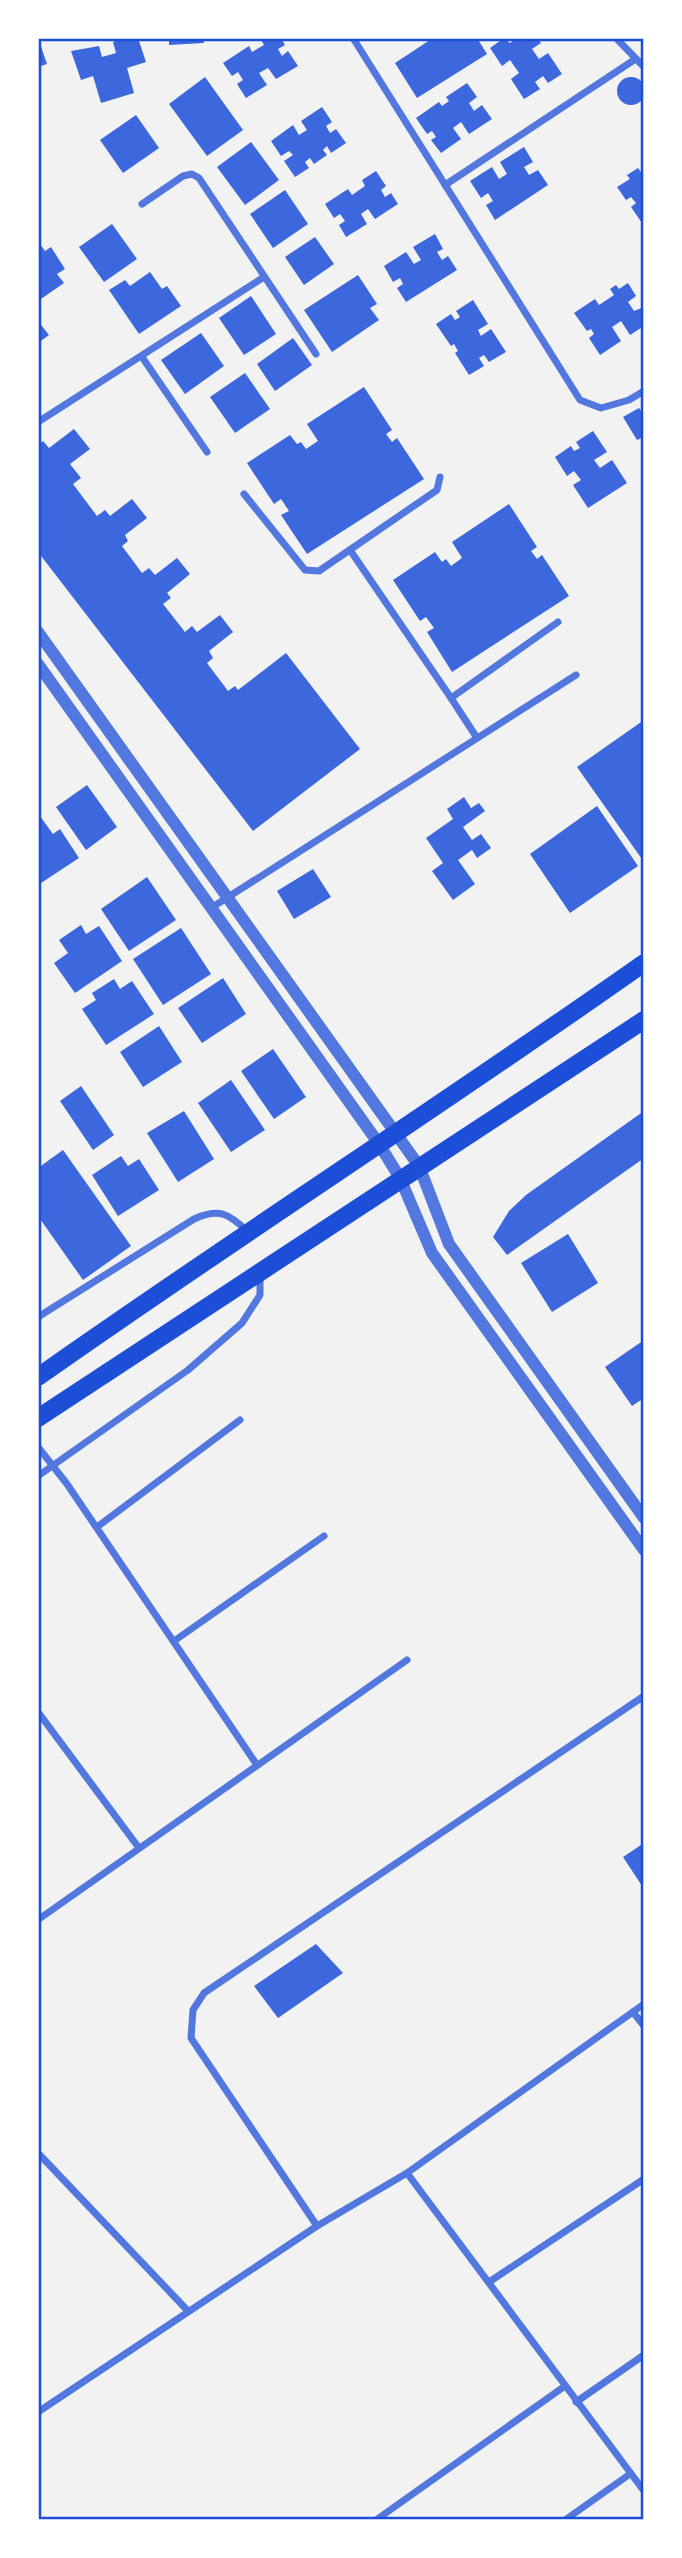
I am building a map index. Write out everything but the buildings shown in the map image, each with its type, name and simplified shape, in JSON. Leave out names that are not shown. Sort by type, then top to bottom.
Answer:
[{"type":"main road","points":[[38,1377],[379,1144],[488,1073],[643,963]]},
{"type":"main road","points":[[38,1418],[643,1020]]},
{"type":"street","points":[[353,38],[580,400],[601,408],[629,400],[643,391]]},
{"type":"street","points":[[616,38],[643,67]]},
{"type":"street","points":[[445,185],[634,60]]},
{"type":"street","points":[[142,204],[183,176],[192,173],[199,178],[316,354]]},
{"type":"street","points":[[38,422],[264,277]]},
{"type":"street","points":[[142,357],[207,452]]},
{"type":"street","points":[[244,494],[305,570],[319,571],[437,490],[440,477]]},
{"type":"street","points":[[350,550],[477,738]]},
{"type":"street","points":[[451,698],[558,622]]},
{"type":"street","points":[[38,632],[419,1166],[449,1244],[643,1518]]},
{"type":"street","points":[[38,664],[379,1144],[400,1178],[432,1253],[643,1550]]},
{"type":"street","points":[[211,908],[576,675]]},
{"type":"street","points":[[38,1317],[194,1219],[211,1212],[233,1218],[248,1233]]},
{"type":"street","points":[[38,1476],[188,1370],[242,1323],[260,1295],[260,1271]]},
{"type":"street","points":[[97,1527],[240,1420]]},
{"type":"street","points":[[38,1447],[97,1527],[257,1765]]},
{"type":"street","points":[[174,1641],[324,1535]]},
{"type":"street","points":[[39,1919],[407,1660]]},
{"type":"street","points":[[317,2227],[191,2038],[193,2010],[204,1993],[643,1696]]},
{"type":"street","points":[[38,1712],[139,1848]]},
{"type":"street","points":[[38,2412],[317,2227],[407,2173],[643,2004]]},
{"type":"street","points":[[633,2012],[643,2026]]},
{"type":"street","points":[[38,2153],[188,2311]]},
{"type":"street","points":[[407,2173],[643,2491]]},
{"type":"street","points":[[489,2282],[643,2179]]},
{"type":"street","points":[[576,2402],[643,2355]]},
{"type":"street","points":[[376,2519],[565,2386]]},
{"type":"street","points":[[565,2519],[630,2474]]}]
